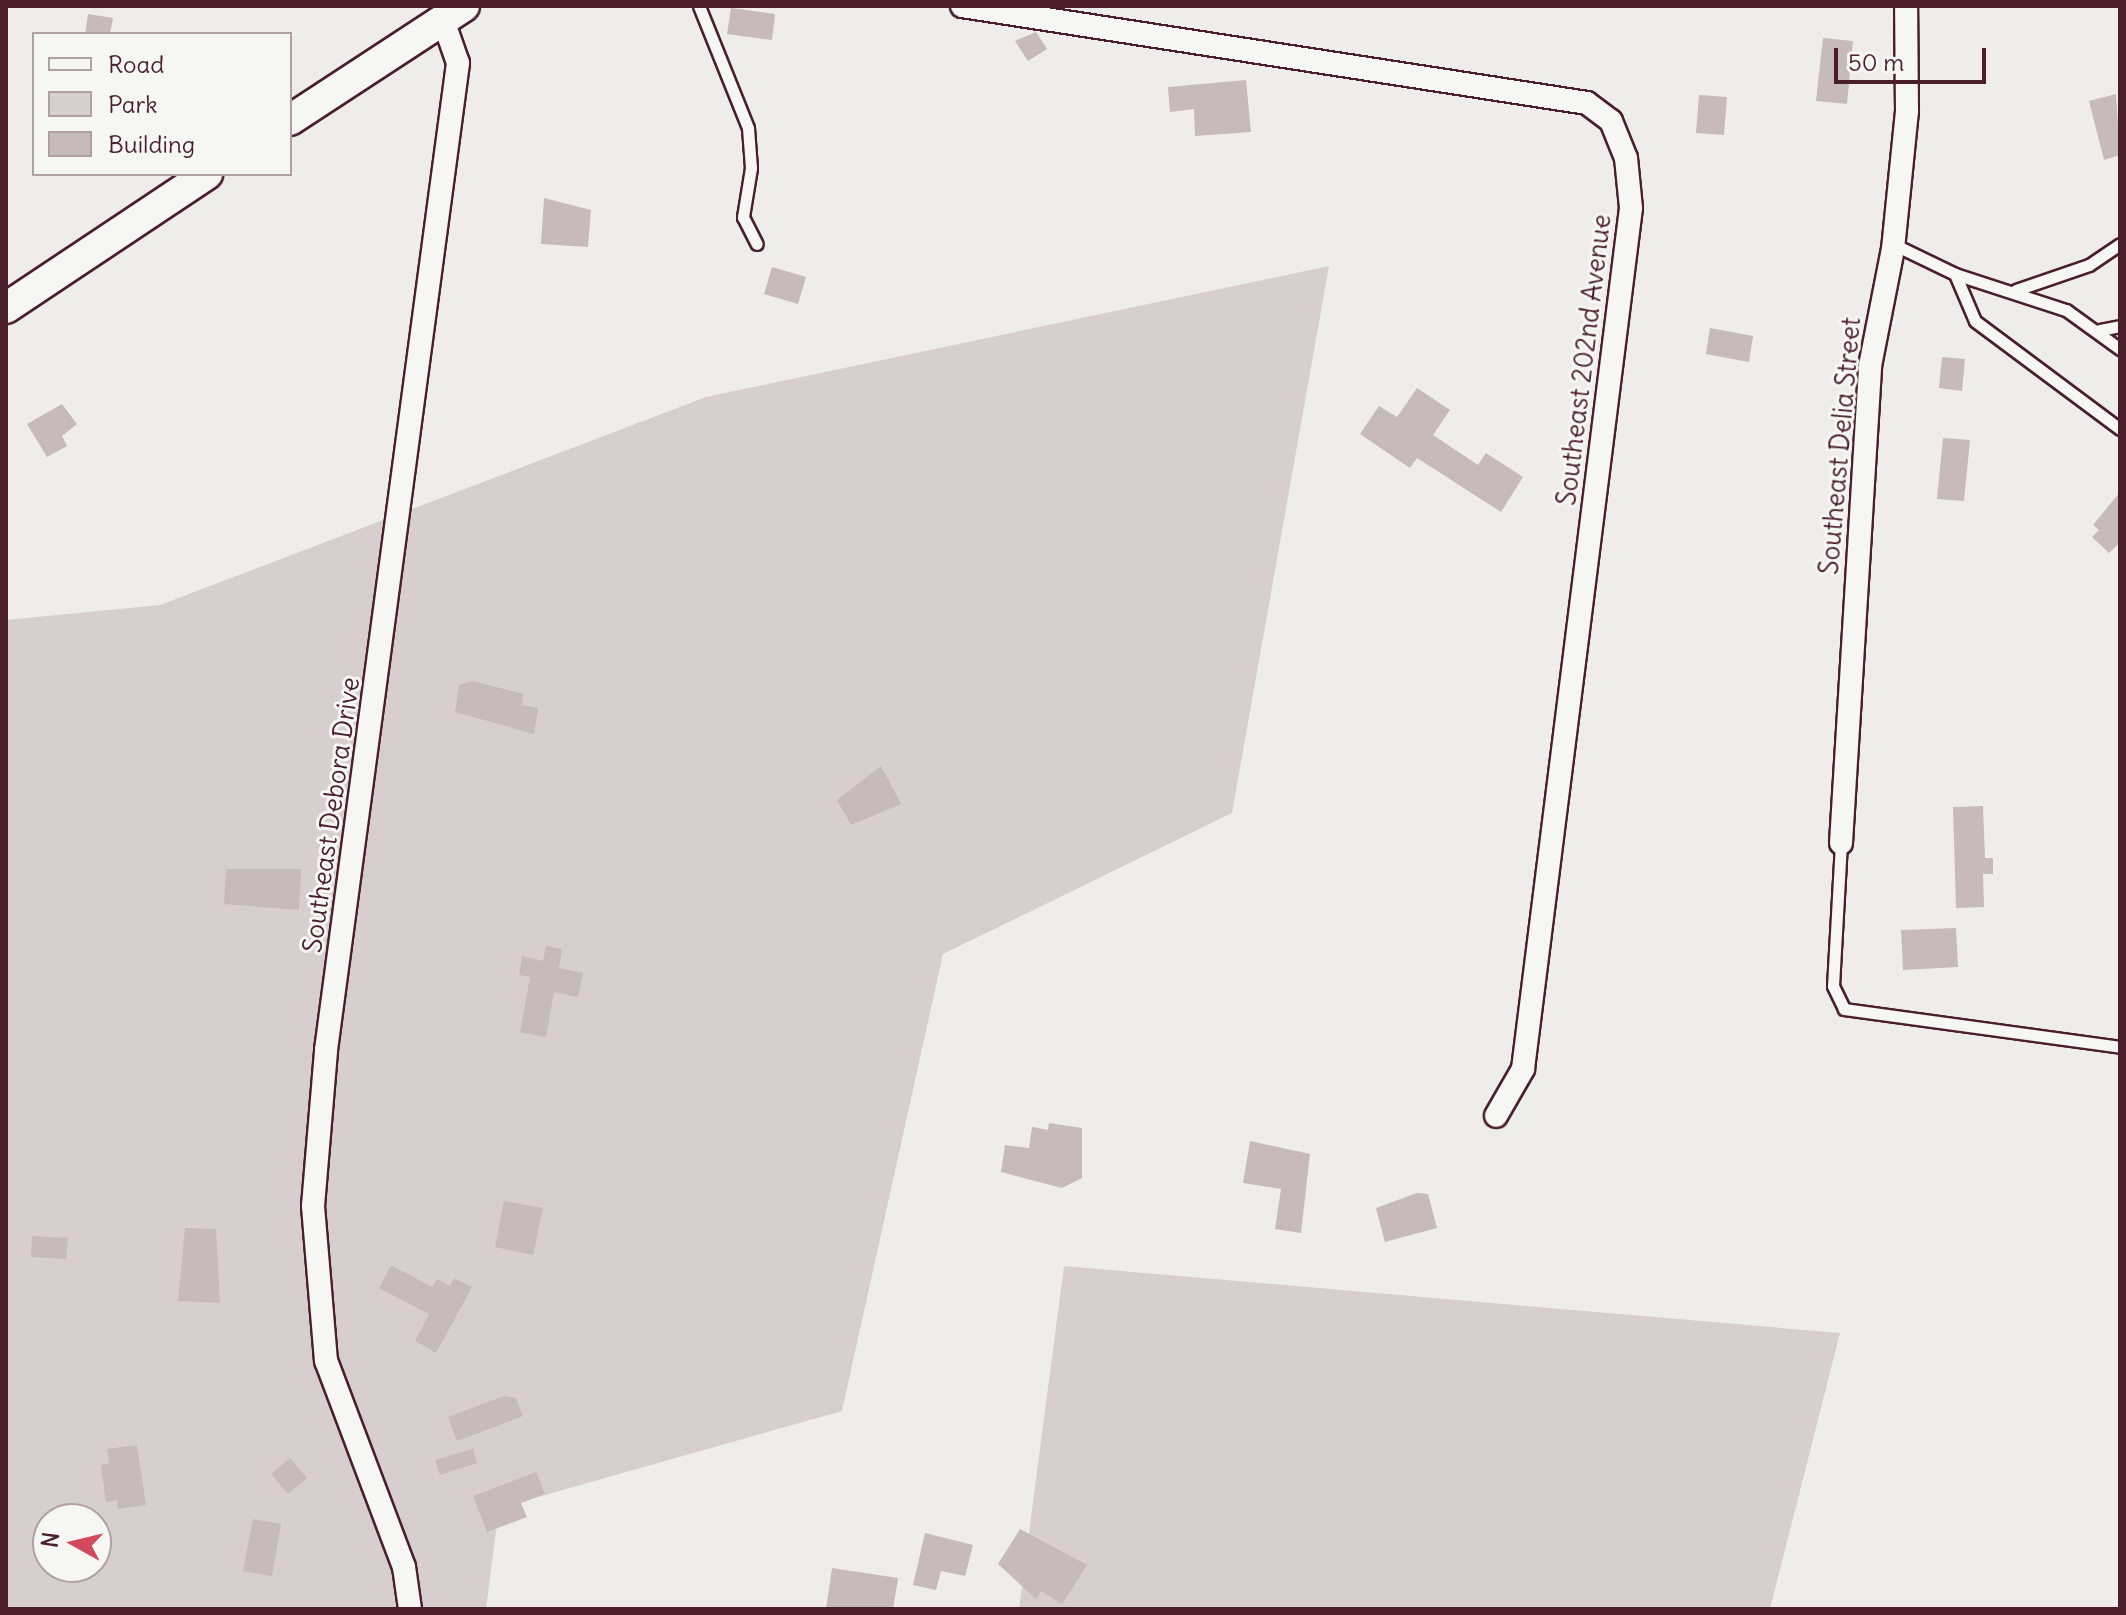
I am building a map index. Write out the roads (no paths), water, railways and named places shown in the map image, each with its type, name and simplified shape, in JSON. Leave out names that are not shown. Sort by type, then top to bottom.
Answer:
[{"type":"main road","points":[[292,119],[454,13]]},
{"type":"main road","points":[[6,308],[204,176]]},
{"type":"street","name":"Southeast 202nd Avenue","points":[[962,6],[1587,103],[1611,121],[1626,158],[1631,208],[1523,1069],[1496,1116]]},
{"type":"street","name":"Southeast Delia Street","points":[[1841,843],[1870,366],[1893,244],[1907,111],[1906,6]]},
{"type":"street","name":"Southeast Debora Drive","points":[[410,1609],[404,1567],[326,1361],[313,1206],[326,1050],[458,63],[454,13]]},
{"type":"lane","points":[[699,6],[748,128],[751,168],[743,217],[757,244]]},
{"type":"lane","points":[[1893,244],[1955,274],[2016,290],[2100,330],[2120,349]]},
{"type":"lane","points":[[2016,290],[2089,265],[2120,244]]},
{"type":"lane","points":[[1955,274],[1975,321],[2120,429]]},
{"type":"lane","points":[[2100,330],[2120,326]]},
{"type":"lane","points":[[1841,843],[1833,986],[1844,1009],[2120,1047]]}]
